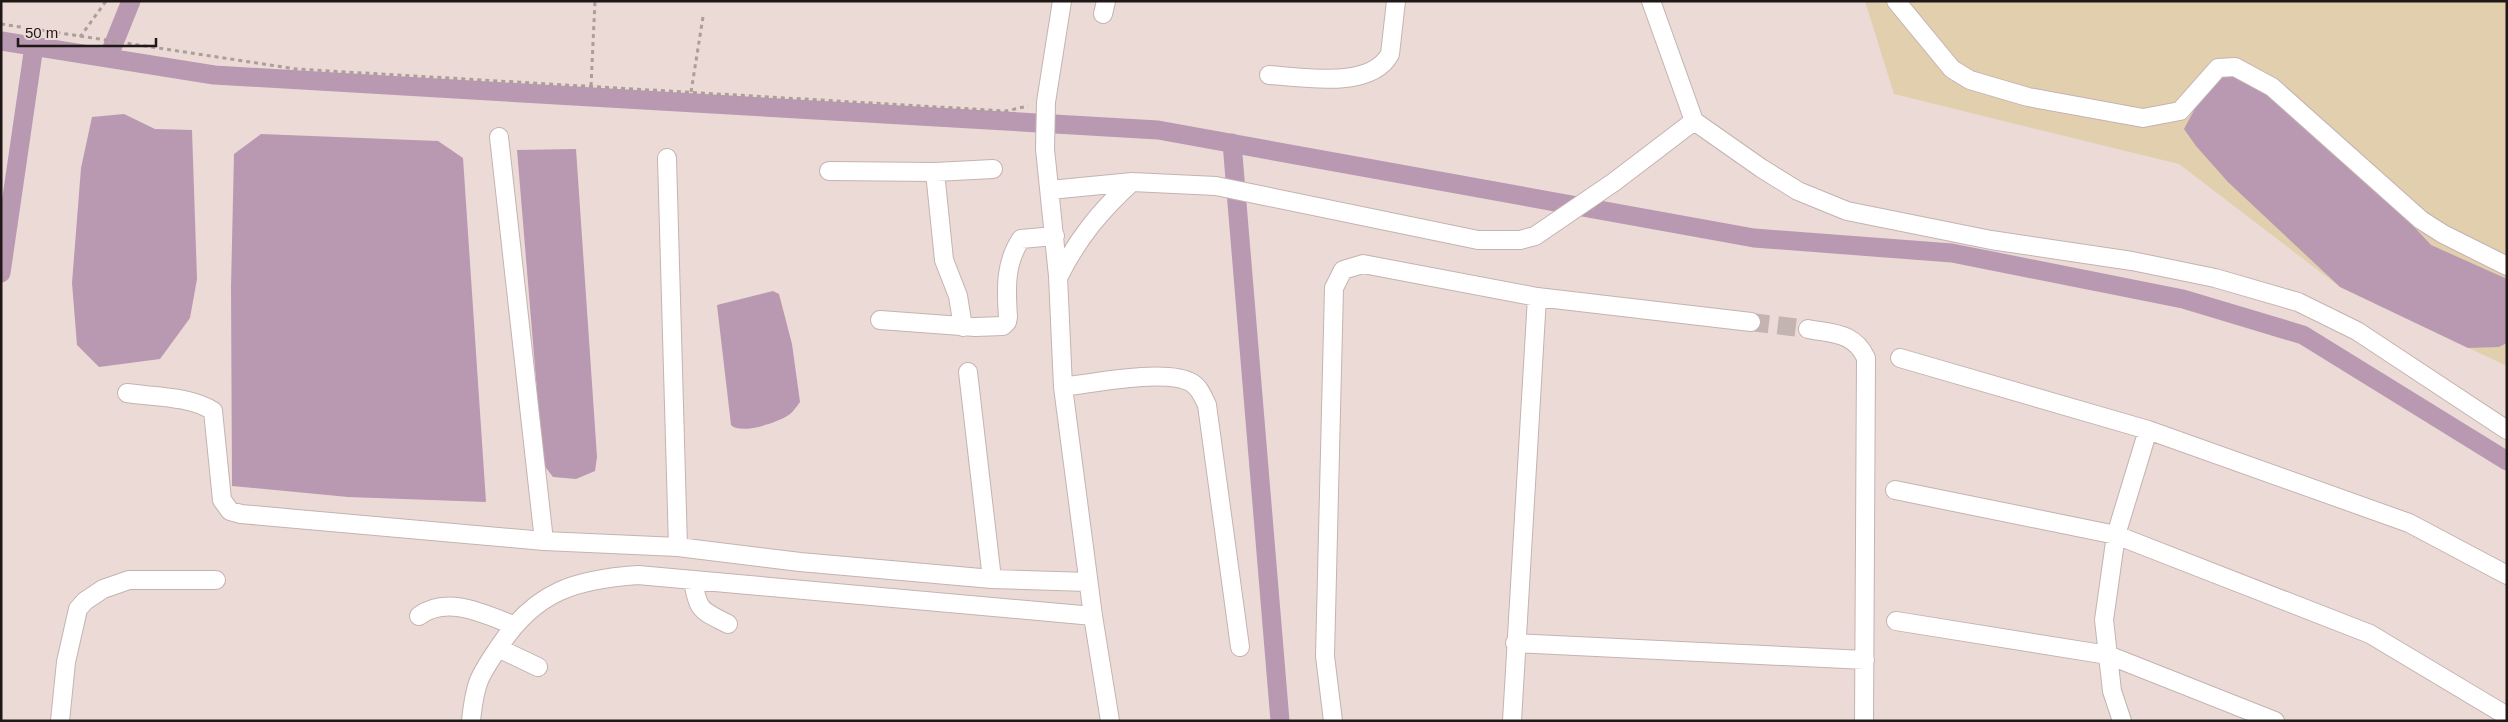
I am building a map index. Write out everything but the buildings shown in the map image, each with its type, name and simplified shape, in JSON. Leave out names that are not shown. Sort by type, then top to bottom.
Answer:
[{"type":"street","points":[[1062,1],[1046,102],[1045,149],[1058,276],[1063,387],[1088,582],[1110,721]]},
{"type":"street","points":[[1269,75],[1344,79],[1361,76],[1386,62],[1390,54],[1396,1]]},
{"type":"street","points":[[1651,1],[1694,121],[1761,168],[1798,191],[1847,210],[1991,240],[2132,261],[2215,278],[2298,302],[2357,331],[2507,430]]},
{"type":"street","points":[[1896,1],[1958,72],[1970,80],[2037,99],[2143,118],[2180,111],[2218,68],[2235,67],[2272,87],[2421,220],[2443,234],[2507,266]]},
{"type":"street","points":[[1050,190],[1132,182],[1216,186],[1478,240],[1520,240],[1535,236],[1614,182],[1694,121]]},
{"type":"street","points":[[498,137],[544,541]]},
{"type":"street","points":[[667,158],[678,547]]},
{"type":"street","points":[[829,171],[935,172],[992,169]]},
{"type":"street","points":[[935,172],[944,260],[958,296],[963,327]]},
{"type":"street","points":[[1058,276],[1072,249],[1090,223],[1132,182]]},
{"type":"street","points":[[880,320],[963,327],[1003,326],[1007,322],[1008,317],[1007,273],[1017,245],[1021,239],[1054,236]]},
{"type":"street","points":[[1333,721],[1326,656],[1334,288],[1343,270],[1363,264],[1537,297],[1751,322]]},
{"type":"street","points":[[1512,721],[1537,297]]},
{"type":"street","points":[[1808,329],[1850,338],[1861,346],[1866,358],[1864,721]]},
{"type":"street","points":[[1900,358],[2148,430],[2409,524],[2507,575]]},
{"type":"street","points":[[968,372],[992,579]]},
{"type":"street","points":[[1063,387],[1140,377],[1181,378],[1198,388],[1208,405],[1240,647]]},
{"type":"street","points":[[127,393],[202,404],[213,411],[222,500],[230,511],[241,514],[544,541],[678,547],[800,562],[992,579],[1088,582]]},
{"type":"street","points":[[2122,721],[2112,691],[2104,620],[2116,535],[2148,430]]},
{"type":"street","points":[[1895,490],[2116,535],[2370,634],[2507,716]]},
{"type":"street","points":[[471,721],[474,690],[479,677],[513,626],[530,609],[548,597],[573,586],[603,577],[638,575],[1093,616]]},
{"type":"street","points":[[60,721],[66,662],[78,609],[103,589],[129,580],[216,580]]},
{"type":"street","points":[[693,580],[696,599],[702,611],[728,624]]},
{"type":"street","points":[[419,616],[425,611],[440,606],[454,607],[478,612],[513,626]]},
{"type":"street","points":[[1896,621],[2108,655],[2275,721]]},
{"type":"street","points":[[1516,643],[1864,660]]},
{"type":"street","points":[[498,648],[538,667]]},
{"type":"path","points":[[80,37],[106,1]]},
{"type":"path","points":[[591,86],[595,1]]},
{"type":"path","points":[[691,92],[703,17]]},
{"type":"path","points":[[1,24],[296,69],[1006,111],[1046,102]]},
{"type":"shaded area","points":[[1865,1],[2507,1],[2507,366],[2340,287],[2179,164],[1894,94]]},
{"type":"shaded area","points":[[2221,76],[2250,77],[2364,173],[2431,245],[2507,279],[2507,343],[2499,347],[2468,348],[2340,287],[2228,182],[2196,146],[2184,129],[2200,99]]},
{"type":"shaded area","points":[[124,114],[155,129],[192,130],[197,279],[190,318],[160,359],[99,367],[77,345],[72,283],[81,168],[92,117]]},
{"type":"shaded area","points":[[261,134],[438,141],[463,158],[486,502],[348,497],[232,486],[231,287],[234,154]]},
{"type":"shaded area","points":[[576,149],[597,457],[595,471],[576,479],[553,477],[543,464],[517,150]]},
{"type":"shaded area","points":[[773,291],[779,294],[792,344],[800,402],[793,412],[775,422],[758,427],[736,428],[731,425],[717,305]]},
{"type":"waterway","points":[[108,58],[131,1]]},
{"type":"waterway","points":[[1,41],[214,75],[1158,130],[1754,238],[1952,253],[2183,299],[2303,335],[2507,461]]},
{"type":"waterway","points":[[1,273],[34,46]]},
{"type":"waterway","points":[[1232,143],[1280,721]]},
{"type":"tunnel","points":[[1751,322],[1808,329]]}]
